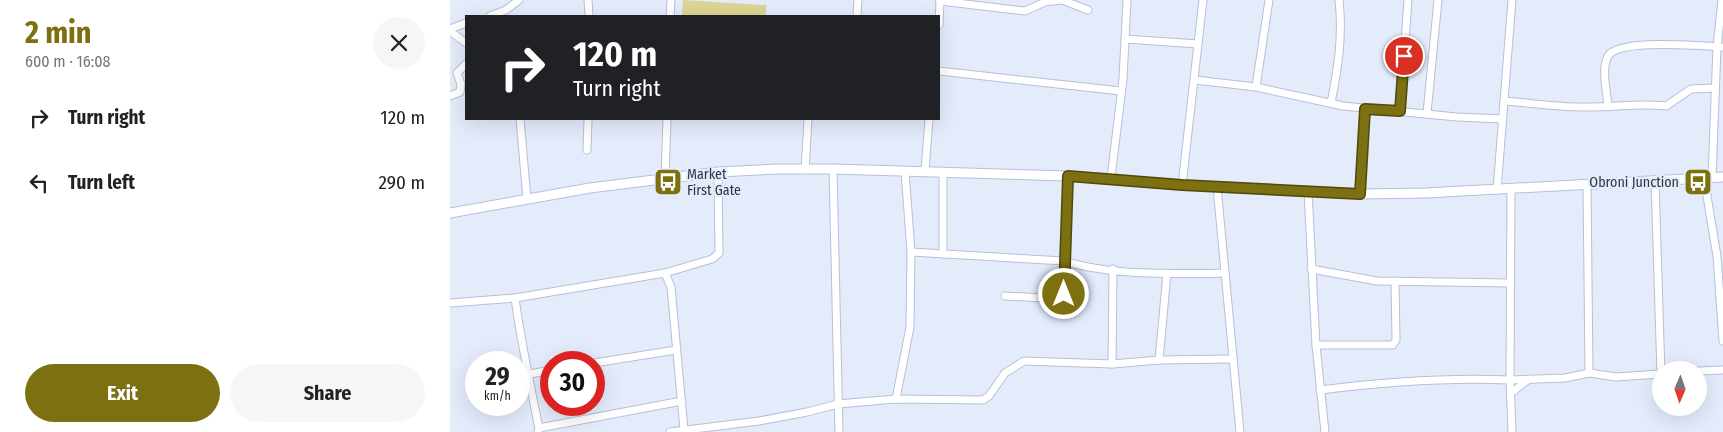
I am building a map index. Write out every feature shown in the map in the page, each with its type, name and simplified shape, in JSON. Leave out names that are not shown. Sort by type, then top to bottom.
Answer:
[{"type":"street","points":[[493,15],[506,10],[519,0]]},
{"type":"street","points":[[588,0],[589,15]]},
{"type":"street","points":[[670,15],[671,0]]},
{"type":"street","points":[[857,15],[858,0]]},
{"type":"street","points":[[939,15],[940,1],[1026,11],[1045,2],[1061,0],[1088,10]]},
{"type":"street","points":[[1111,178],[1121,91],[1127,0]]},
{"type":"street","points":[[1182,185],[1203,0]]},
{"type":"street","points":[[1256,87],[1269,0]]},
{"type":"street","points":[[1331,102],[1340,53],[1342,26],[1340,0]]},
{"type":"street","points":[[1400,111],[1408,0]]},
{"type":"street","points":[[1427,113],[1438,0]]},
{"type":"street","points":[[1497,190],[1512,0]]},
{"type":"street","points":[[1722,0],[1720,47],[1708,178],[1717,256],[1723,341]]},
{"type":"street","points":[[465,23],[450,30],[465,42]]},
{"type":"street","points":[[1124,39],[1198,44]]},
{"type":"street","points":[[1608,106],[1606,74],[1607,59],[1611,53],[1632,45],[1720,47]]},
{"type":"street","points":[[450,96],[460,92],[461,84],[457,72],[465,65]]},
{"type":"street","points":[[940,71],[1121,91]]},
{"type":"street","points":[[1195,80],[1256,87],[1365,109],[1502,119]]},
{"type":"street","points":[[1504,101],[1571,107],[1641,103],[1666,106],[1691,89],[1715,88]]},
{"type":"street","points":[[1360,194],[1365,109]]},
{"type":"street","points":[[520,120],[527,199]]},
{"type":"street","points":[[587,150],[588,120]]},
{"type":"street","points":[[665,179],[667,120]]},
{"type":"street","points":[[805,170],[808,120]]},
{"type":"street","points":[[924,171],[929,120]]},
{"type":"street","points":[[450,213],[590,188],[718,172],[833,169],[943,171],[1111,178],[1182,185],[1360,194],[1497,190],[1654,180],[1723,178]]},
{"type":"street","points":[[833,169],[839,432]]},
{"type":"street","points":[[896,399],[910,327],[910,252],[904,170]]},
{"type":"street","points":[[943,171],[943,254]]},
{"type":"street","points":[[450,303],[515,298],[665,273],[712,259],[719,253],[718,172]]},
{"type":"street","points":[[1005,296],[1061,299],[1064,294],[1068,176]]},
{"type":"street","points":[[1654,180],[1661,361]]},
{"type":"street","points":[[1587,184],[1590,373]]},
{"type":"street","points":[[1217,187],[1240,432]]},
{"type":"street","points":[[1511,189],[1510,380],[1512,432]]},
{"type":"street","points":[[1308,192],[1316,345],[1325,432]]},
{"type":"street","points":[[910,252],[1064,261],[1076,266],[1167,273],[1225,273]]},
{"type":"street","points":[[1112,364],[1113,269]]},
{"type":"street","points":[[1311,269],[1364,279],[1511,284]]},
{"type":"street","points":[[665,273],[671,287],[682,401],[677,431],[759,421],[838,404],[896,399],[987,399],[1005,372],[1024,361],[1112,364],[1159,360],[1233,359]]},
{"type":"street","points":[[1159,360],[1167,273]]},
{"type":"street","points":[[1316,345],[1393,345],[1396,340],[1395,281]]},
{"type":"street","points":[[515,298],[523,351]]},
{"type":"street","points":[[605,361],[676,350]]},
{"type":"street","points":[[1708,371],[1723,370]]},
{"type":"street","points":[[540,372],[530,374],[539,430],[682,401]]},
{"type":"street","points":[[1320,390],[1394,382],[1465,378],[1510,380],[1565,378],[1590,373],[1616,377],[1652,375]]},
{"type":"street","points":[[1511,393],[1529,379]]},
{"type":"shaded area","points":[[683,0],[766,5],[766,15],[682,15]]},
{"type":"place","name":"Market First Gate","points":[[668,182]]},
{"type":"place","name":"Obroni Junction","points":[[1698,182]]},
{"type":"route","points":[[1064,294],[1068,176],[1182,185],[1360,194],[1365,109],[1400,111],[1404,56]]}]
